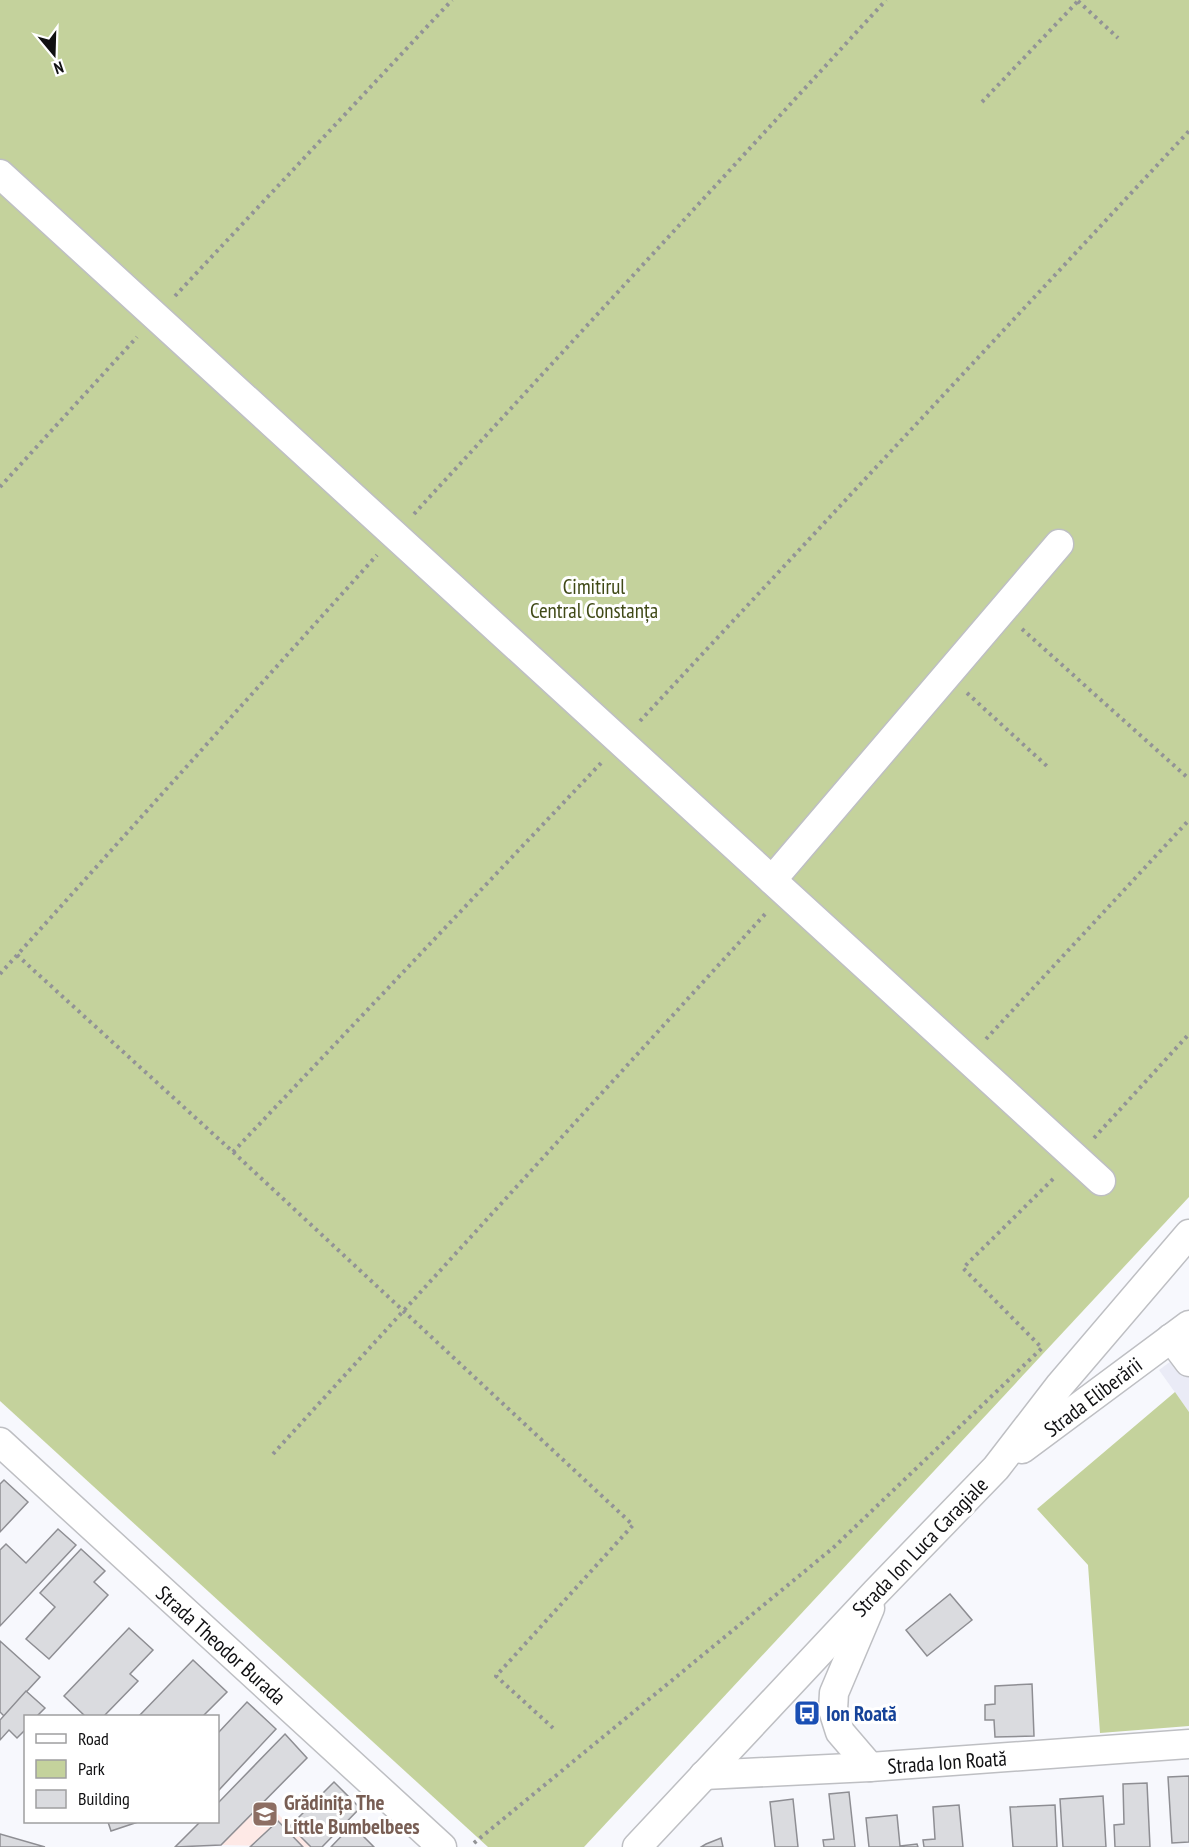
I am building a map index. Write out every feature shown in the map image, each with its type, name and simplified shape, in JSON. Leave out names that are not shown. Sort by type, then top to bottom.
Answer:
[{"type":"street","points":[[0,174],[1101,1181]]},
{"type":"street","points":[[778,886],[947,675],[1059,544]]},
{"type":"street","name":"Strada Ion Luca Caragiale","points":[[637,1847],[876,1592],[996,1468],[1060,1384],[1189,1234]]},
{"type":"street","points":[[1180,1332],[1189,1362]]},
{"type":"street","name":"Strada Eliberării","points":[[996,1468],[1180,1332]]},
{"type":"street","name":"Strada Theodor Burada","points":[[0,1442],[442,1847]]},
{"type":"street","points":[[870,1767],[840,1732],[833,1710],[834,1693],[876,1592]]},
{"type":"street","name":"Strada Ion Roată","points":[[704,1774],[870,1767],[1189,1744]]},
{"type":"path","points":[[0,487],[452,0]]},
{"type":"path","points":[[0,974],[395,535],[886,0]]},
{"type":"path","points":[[982,102],[1078,0],[1118,38]]},
{"type":"path","points":[[233,1152],[621,742],[1189,131]]},
{"type":"path","points":[[1001,611],[1189,778]]},
{"type":"path","points":[[947,675],[1049,768]]},
{"type":"path","points":[[968,1059],[1189,820]]},
{"type":"path","points":[[273,1454],[404,1310],[778,886]]},
{"type":"path","points":[[17,955],[404,1310],[633,1525],[496,1677],[553,1728]]},
{"type":"path","points":[[474,1843],[833,1548],[1042,1348],[963,1268],[1075,1158],[1189,1034]]},
{"type":"shaded area","points":[[1189,1348],[1189,1412],[1159,1370]]},
{"type":"shaded area","name":"Grădinița The Little Bumbelbees","points":[[265,1801],[311,1847],[221,1845]]},
{"type":"green space","name":"Cimitirul Central Constanța","points":[[0,0],[1189,0],[1189,1197],[584,1847],[488,1847],[0,1401]]},
{"type":"green space","points":[[1175,1392],[1189,1412],[1189,1726],[1100,1733],[1088,1565],[1037,1509]]},
{"type":"building","points":[[4,1480],[28,1502],[0,1532],[0,1484]]},
{"type":"building","points":[[58,1529],[76,1545],[0,1626],[0,1550],[6,1544],[26,1563]]},
{"type":"building","points":[[81,1549],[105,1571],[94,1582],[108,1595],[49,1659],[26,1639],[55,1607],[40,1593]]},
{"type":"building","points":[[950,1594],[972,1620],[927,1656],[906,1630]]},
{"type":"building","points":[[129,1628],[153,1650],[130,1674],[138,1681],[105,1715],[84,1715],[64,1696]]},
{"type":"building","points":[[0,1641],[40,1677],[4,1716],[0,1712]]},
{"type":"building","points":[[193,1660],[227,1692],[204,1715],[140,1715]]},
{"type":"building","points":[[1032,1684],[1034,1736],[995,1737],[994,1720],[985,1720],[985,1705],[995,1704],[995,1686]]},
{"type":"building","points":[[26,1691],[45,1708],[38,1715],[24,1715],[24,1731],[17,1738],[9,1730],[0,1740],[0,1720]]},
{"type":"building","points":[[247,1702],[276,1729],[219,1790],[219,1732]]},
{"type":"building","points":[[285,1734],[307,1758],[221,1845],[175,1847],[199,1823],[219,1823],[219,1802]]},
{"type":"building","points":[[1189,1776],[1189,1842],[1172,1843],[1168,1777]]},
{"type":"building","points":[[334,1782],[360,1808],[322,1847],[311,1847],[290,1826]]},
{"type":"building","points":[[1147,1783],[1150,1847],[1115,1847],[1114,1825],[1124,1824],[1123,1784]]},
{"type":"building","points":[[849,1792],[855,1847],[824,1847],[823,1840],[834,1839],[829,1794]]},
{"type":"building","points":[[1103,1796],[1106,1847],[1063,1847],[1060,1799]]},
{"type":"building","points":[[793,1799],[798,1847],[775,1847],[770,1802]]},
{"type":"building","points":[[959,1805],[963,1847],[924,1847],[923,1840],[935,1839],[933,1807]]},
{"type":"building","points":[[1055,1805],[1057,1847],[1013,1847],[1010,1807]]},
{"type":"building","points":[[897,1815],[900,1846],[917,1844],[918,1847],[869,1847],[866,1818]]},
{"type":"building","points":[[278,1821],[303,1847],[250,1847]]},
{"type":"building","points":[[108,1823],[135,1823],[111,1831]]},
{"type":"building","points":[[352,1825],[374,1847],[331,1847]]},
{"type":"building","points":[[0,1834],[45,1847],[0,1847]]},
{"type":"building","points":[[721,1838],[723,1847],[701,1847],[706,1844]]},
{"type":"place","name":"Ion Roată","points":[[807,1713]]},
{"type":"place","name":"Grădinița The Little Bumbelbees","points":[[265,1814]]}]
